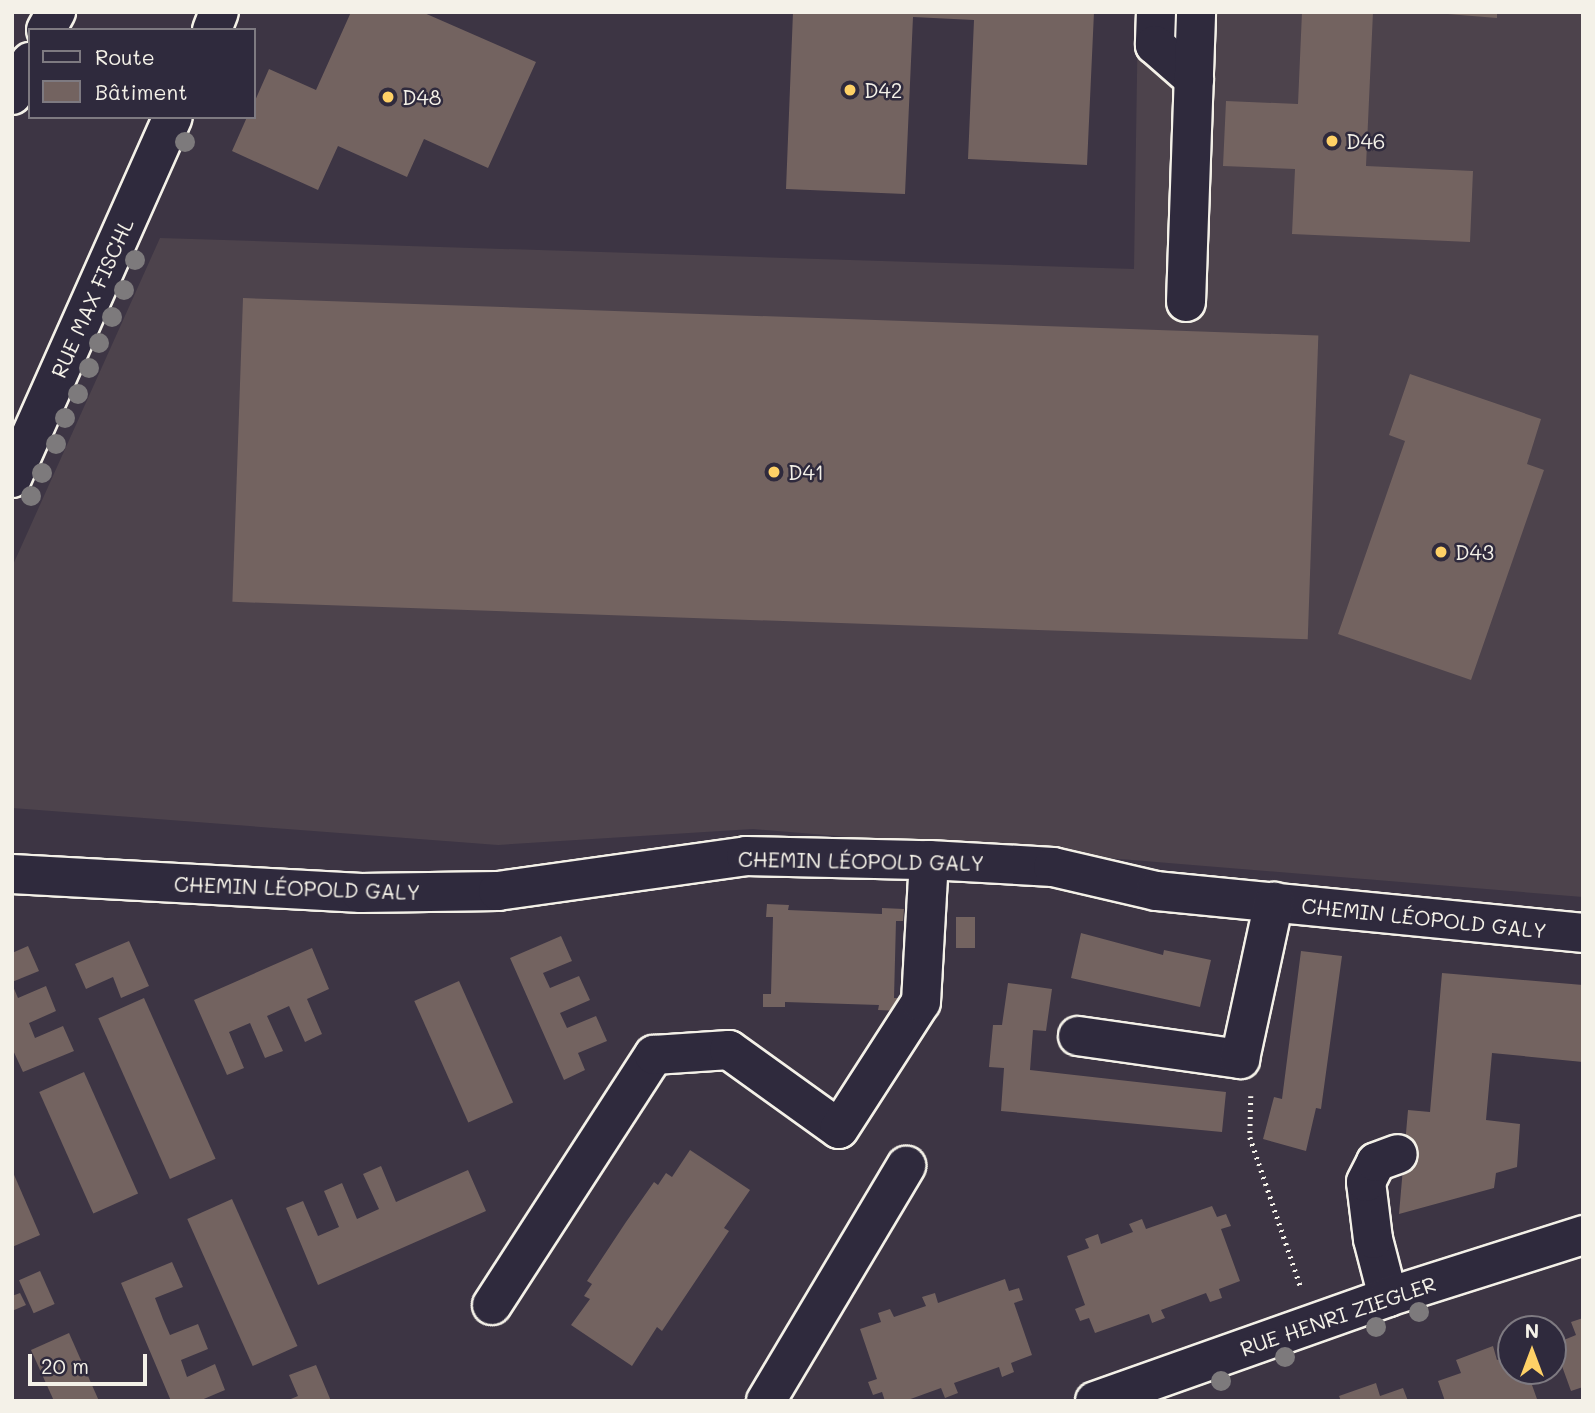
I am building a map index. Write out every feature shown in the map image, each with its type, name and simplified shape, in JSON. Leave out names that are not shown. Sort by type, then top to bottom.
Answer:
[{"type":"street","points":[[47,28],[56,12]]},
{"type":"street","points":[[1156,12],[1155,45],[1194,79]]},
{"type":"street","points":[[1186,302],[1196,12]]},
{"type":"street","points":[[12,95],[28,66]]},
{"type":"street","name":"RUE MAX FISCHL","points":[[12,478],[172,119]]},
{"type":"street","name":"CHEMIN LÉOPOLD GALY","points":[[12,874],[361,893],[498,891],[746,856],[929,860],[1053,867],[1156,891],[1583,933]]},
{"type":"street","points":[[492,1305],[654,1055],[729,1050],[839,1129],[921,1002],[929,860]]},
{"type":"street","points":[[1078,1036],[1240,1059],[1273,902]]},
{"type":"street","points":[[1388,1297],[1373,1239],[1366,1182],[1376,1162],[1398,1154]]},
{"type":"street","points":[[766,1401],[906,1166]]},
{"type":"street","name":"RUE HENRI ZIEGLER","points":[[1111,1398],[1388,1297],[1583,1235]]},
{"type":"path","points":[[1240,1059],[1251,1087],[1250,1137],[1313,1323]]},
{"type":"shaded area","points":[[1138,12],[1583,12],[1583,897],[753,829],[498,845],[12,808],[12,567],[160,238],[1134,269]]},
{"type":"building","name":"D48","points":[[351,12],[422,12],[536,62],[488,168],[424,139],[407,177],[338,146],[318,190],[232,151],[246,119],[256,119],[256,98],[269,69],[316,90]]},
{"type":"building","name":"D42","points":[[793,12],[1094,12],[1087,165],[968,159],[974,20],[913,17],[905,194],[786,189]]},
{"type":"building","name":"D46","points":[[1302,12],[1373,12],[1366,166],[1473,171],[1470,242],[1292,234],[1295,169],[1223,166],[1226,101],[1298,104]]},
{"type":"building","points":[[1423,12],[1497,12],[1497,18]]},
{"type":"building","name":"D41","points":[[243,298],[1318,336],[1308,639],[232,602]]},
{"type":"building","name":"D43","points":[[1410,374],[1541,419],[1527,464],[1544,470],[1471,680],[1338,634],[1405,441],[1389,435]]},
{"type":"building","points":[[767,904],[789,905],[788,910],[882,914],[882,908],[904,909],[903,921],[896,921],[894,998],[901,998],[900,1011],[878,1010],[879,1005],[785,1002],[785,1007],[763,1007],[763,994],[771,994],[773,917],[766,917]]},
{"type":"building","points":[[956,917],[975,917],[975,948],[956,948]]},
{"type":"building","points":[[1081,933],[1163,955],[1164,950],[1211,960],[1200,1007],[1071,978]]},
{"type":"building","points":[[561,936],[572,961],[543,973],[550,988],[579,976],[590,1000],[560,1013],[567,1028],[596,1016],[607,1041],[578,1053],[585,1070],[564,1080],[510,958]]},
{"type":"building","points":[[129,941],[149,986],[121,998],[113,977],[86,989],[75,964]]},
{"type":"building","points":[[28,946],[39,971],[12,982],[12,953]]},
{"type":"building","points":[[312,948],[329,989],[307,999],[322,1034],[305,1042],[289,1006],[267,1016],[283,1051],[265,1058],[250,1023],[229,1032],[244,1068],[227,1075],[194,1000]]},
{"type":"building","points":[[1301,951],[1342,956],[1321,1109],[1316,1108],[1306,1151],[1263,1139],[1274,1097],[1282,1099]]},
{"type":"building","points":[[1442,973],[1583,985],[1583,1062],[1492,1053],[1486,1120],[1520,1124],[1517,1167],[1496,1173],[1494,1188],[1399,1214],[1408,1110],[1430,1112]]},
{"type":"building","points":[[459,981],[513,1103],[468,1122],[414,1001]]},
{"type":"building","points":[[1008,983],[1052,989],[1046,1031],[1033,1030],[1030,1070],[1226,1092],[1222,1132],[1001,1111],[1004,1068],[989,1067],[993,1025],[1002,1025]]},
{"type":"building","points":[[12,984],[18,998],[46,986],[56,1011],[29,1023],[35,1038],[63,1026],[74,1051],[23,1072],[12,1048]]},
{"type":"building","points":[[144,998],[216,1159],[170,1179],[98,1018]]},
{"type":"building","points":[[84,1072],[138,1194],[93,1213],[39,1092]]},
{"type":"building","points":[[690,1150],[750,1190],[724,1228],[729,1231],[662,1331],[657,1327],[632,1366],[571,1325],[590,1299],[584,1296],[592,1284],[587,1281],[626,1222],[654,1182],[658,1185],[666,1173],[672,1177]]},
{"type":"building","points":[[381,1166],[396,1202],[468,1170],[486,1211],[318,1285],[286,1208],[303,1201],[318,1236],[339,1227],[324,1191],[342,1183],[357,1219],[379,1209],[363,1174]]},
{"type":"building","points":[[12,1170],[40,1235],[12,1247]]},
{"type":"building","points":[[232,1199],[297,1346],[253,1366],[187,1219]]},
{"type":"building","points":[[1212,1206],[1217,1217],[1226,1214],[1231,1226],[1221,1229],[1240,1281],[1219,1289],[1222,1298],[1210,1302],[1206,1293],[1161,1310],[1165,1318],[1152,1323],[1149,1314],[1095,1333],[1089,1318],[1080,1321],[1075,1309],[1085,1305],[1067,1256],[1089,1248],[1085,1239],[1098,1234],[1101,1244],[1133,1232],[1129,1224],[1142,1219],[1146,1229]]},
{"type":"building","points":[[172,1262],[183,1287],[155,1298],[163,1319],[170,1335],[198,1324],[208,1349],[181,1360],[187,1377],[215,1364],[225,1390],[199,1401],[171,1401],[121,1283]]},
{"type":"building","points":[[40,1271],[55,1304],[34,1313],[19,1280]]},
{"type":"building","points":[[1005,1279],[1009,1291],[1019,1288],[1023,1300],[1014,1303],[1032,1355],[1011,1363],[1014,1372],[1002,1377],[999,1367],[954,1383],[958,1393],[945,1398],[941,1388],[905,1401],[885,1401],[882,1392],[873,1395],[868,1382],[877,1379],[860,1329],[881,1322],[878,1313],[890,1309],[894,1317],[926,1306],[922,1297],[935,1293],[938,1303]]},
{"type":"building","points":[[20,1293],[26,1305],[12,1311],[12,1296]]},
{"type":"building","points":[[1583,1318],[1583,1387],[1571,1391],[1567,1380],[1567,1339],[1576,1335],[1571,1322]]},
{"type":"building","points":[[69,1333],[99,1401],[54,1401],[31,1350]]},
{"type":"building","points":[[1493,1346],[1497,1360],[1497,1385],[1532,1385],[1537,1399],[1445,1401],[1438,1381],[1461,1373],[1456,1360]]},
{"type":"building","points":[[316,1365],[331,1401],[286,1401],[298,1396],[289,1375]]},
{"type":"building","points":[[1376,1383],[1380,1396],[1403,1388],[1408,1401],[1341,1401],[1339,1396]]},
{"type":"place","name":"D42","points":[[850,90]]},
{"type":"place","name":"D48","points":[[388,97]]},
{"type":"place","name":"D46","points":[[1332,141]]},
{"type":"place","name":"D41","points":[[774,472]]},
{"type":"place","name":"D43","points":[[1441,552]]}]
